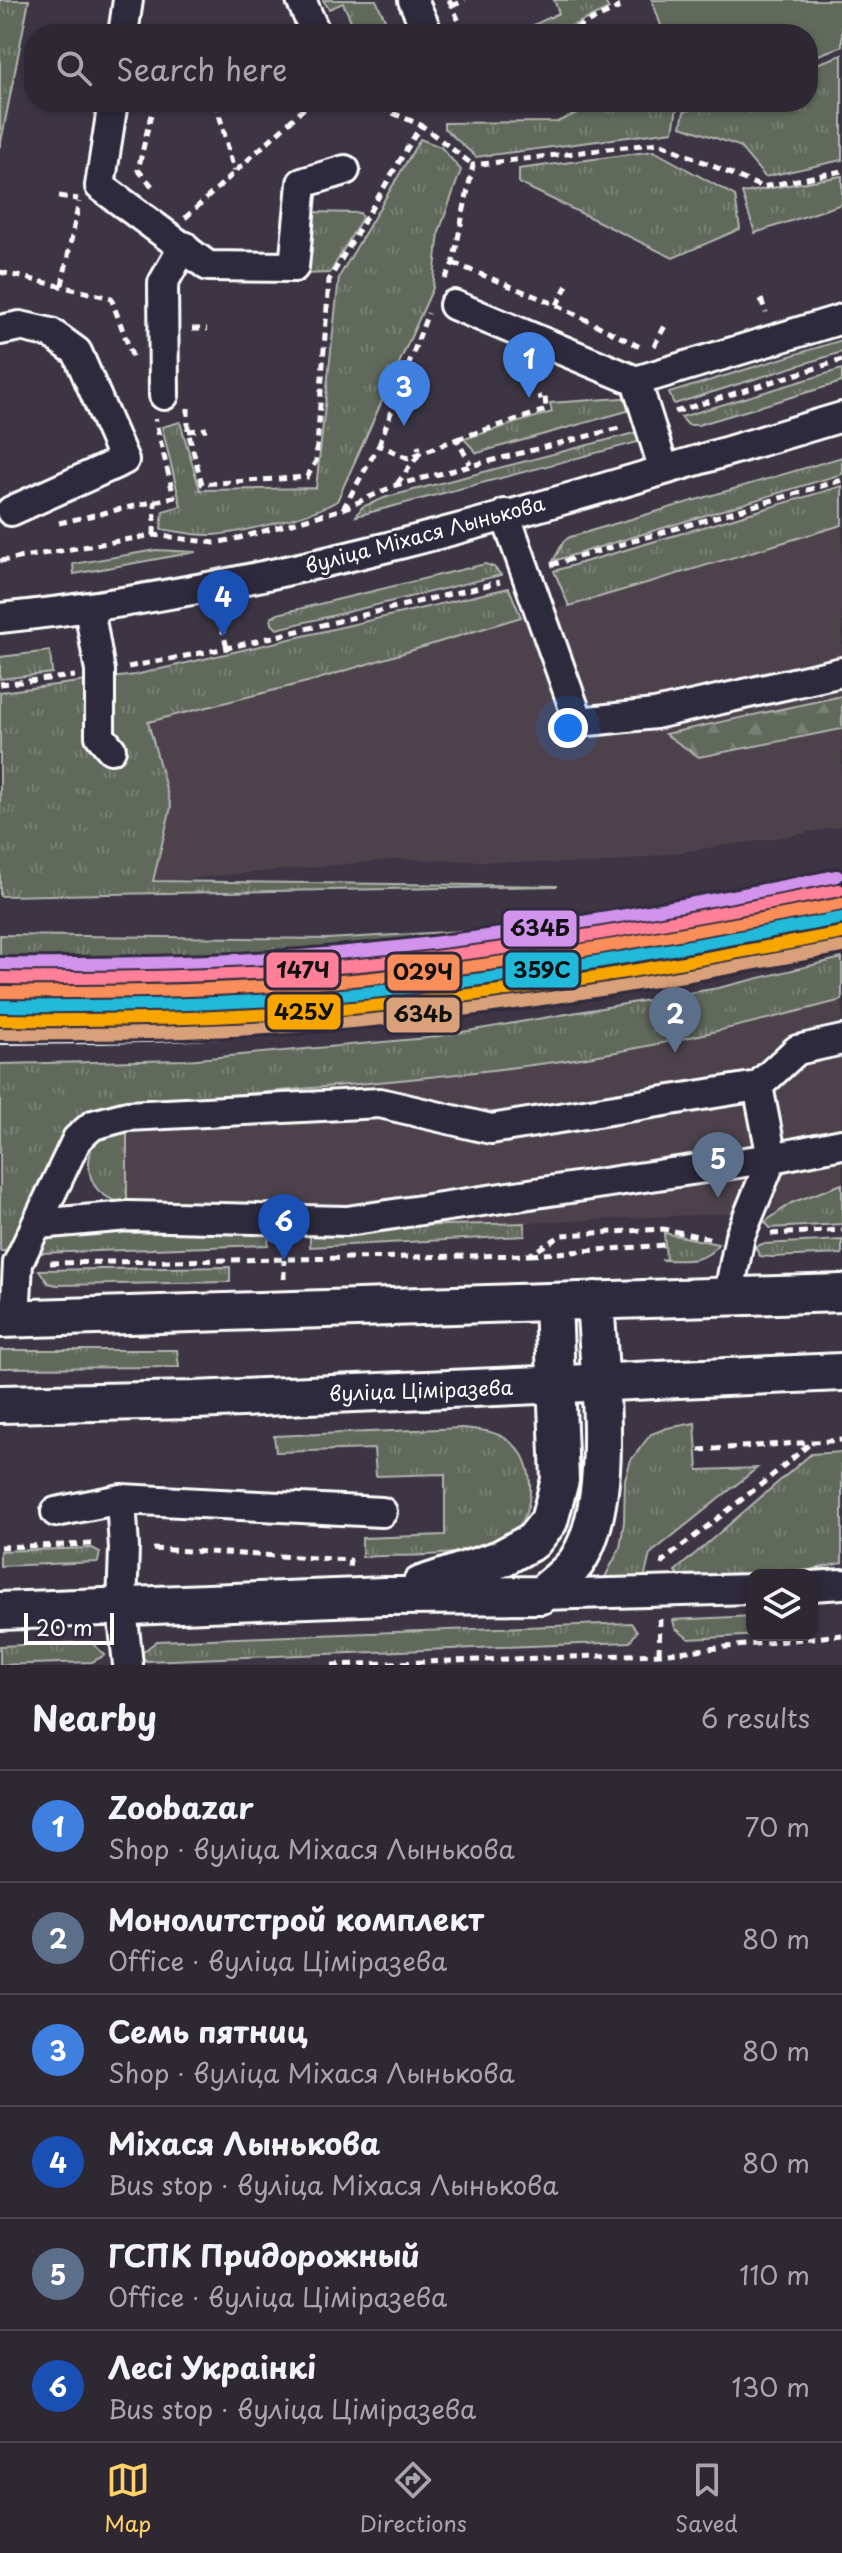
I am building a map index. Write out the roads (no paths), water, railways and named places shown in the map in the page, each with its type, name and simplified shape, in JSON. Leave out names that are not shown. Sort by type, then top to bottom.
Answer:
[{"type":"main road","points":[[8,1319],[842,1293]]},
{"type":"main road","points":[[0,1611],[385,1596],[541,1595],[575,1564],[591,1536],[598,1508],[601,1476],[595,1300]]},
{"type":"main road","points":[[385,1596],[500,1559],[533,1541],[549,1521],[560,1480],[553,1303]]},
{"type":"main road","name":"вуліца Ціміразева","points":[[0,1404],[194,1400],[842,1372]]},
{"type":"street","points":[[124,24],[128,0]]},
{"type":"street","points":[[301,0],[312,24]]},
{"type":"street","points":[[413,0],[424,24]]},
{"type":"street","points":[[111,112],[100,186],[183,233],[208,266],[294,267],[302,183],[345,170]]},
{"type":"street","points":[[176,399],[163,283],[183,233]]},
{"type":"street","points":[[442,300],[636,381],[842,319]]},
{"type":"street","points":[[0,330],[20,326],[51,333],[77,352],[124,460],[11,511]]},
{"type":"street","points":[[636,381],[664,470]]},
{"type":"street","name":"вуліца Міхася Лынькова","points":[[0,618],[89,608],[213,588],[320,564],[664,470],[842,417]]},
{"type":"street","points":[[505,514],[579,722],[655,714],[842,672]]},
{"type":"street","points":[[89,608],[100,671],[100,736],[111,749]]},
{"type":"street","points":[[8,1319],[18,1263],[77,1139],[93,1125],[127,1116],[380,1103],[491,1129],[758,1086],[797,1050],[842,1040]]},
{"type":"street","points":[[728,1298],[740,1236],[772,1158],[758,1086]]},
{"type":"street","points":[[38,1224],[128,1216],[347,1221],[772,1158],[842,1144]]},
{"type":"street","points":[[121,1499],[124,1548],[122,1608],[128,1665]]},
{"type":"street","points":[[56,1512],[121,1499],[382,1512]]},
{"type":"street","points":[[818,1586],[842,1584]]},
{"type":"street","points":[[541,1595],[746,1589]]},
{"type":"railway","points":[[0,1042],[180,1039],[366,1023],[606,989],[842,942]]},
{"type":"place","name":"Zoobazar","points":[[529,398]]},
{"type":"place","name":"Семь пятниц","points":[[404,426]]},
{"type":"place","name":"Міхася Лынькова","points":[[223,636]]},
{"type":"place","name":"Монолитстрой комплект","points":[[675,1053]]},
{"type":"place","name":"ГСПК Придорожный","points":[[718,1198]]},
{"type":"place","name":"Лесі Украінкі","points":[[284,1260]]}]
